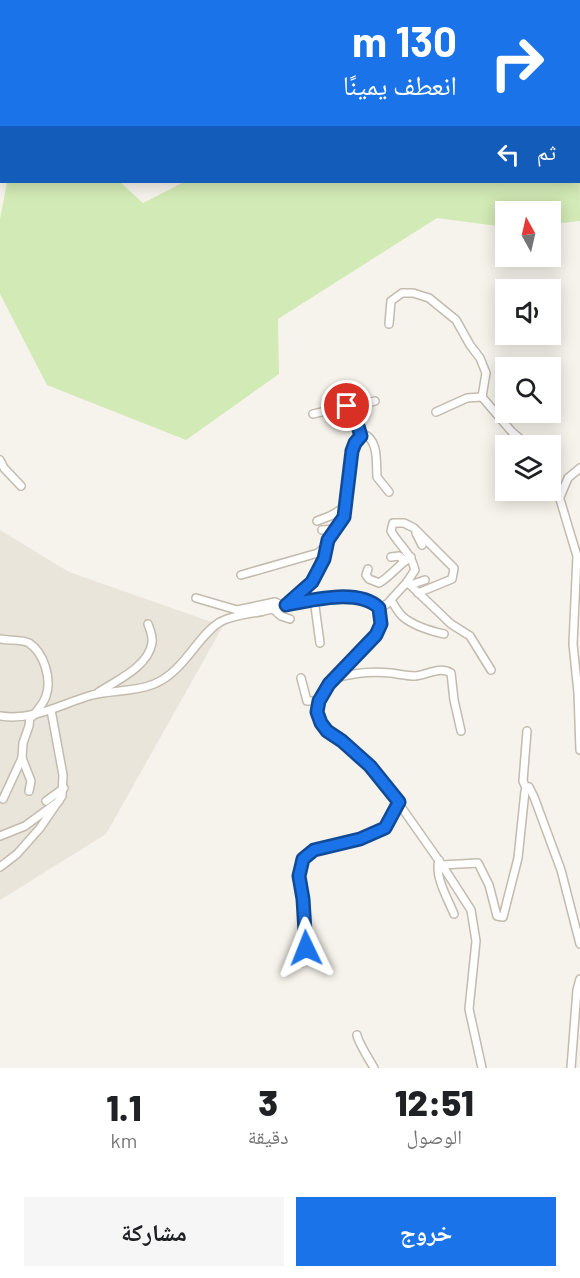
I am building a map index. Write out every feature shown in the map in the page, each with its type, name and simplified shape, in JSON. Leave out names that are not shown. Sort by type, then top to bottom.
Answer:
[{"type":"street","points":[[389,324],[391,301],[402,292],[429,298],[456,320],[480,358],[486,373],[482,397]]},
{"type":"street","points":[[335,409],[344,391]]},
{"type":"street","points":[[436,412],[467,398],[482,397]]},
{"type":"street","points":[[482,397],[516,435]]},
{"type":"street","points":[[313,414],[375,401]]},
{"type":"street","points":[[352,407],[361,436]]},
{"type":"street","points":[[241,575],[318,553],[326,546],[344,517],[352,451],[355,443],[363,434],[370,438],[377,457],[376,477],[389,492]]},
{"type":"street","points":[[0,460],[4,468],[21,486]]},
{"type":"street","points":[[561,495],[568,478],[580,468]]},
{"type":"street","points":[[561,500],[577,556],[578,573],[573,621],[580,750]]},
{"type":"street","points":[[317,521],[345,507]]},
{"type":"street","points":[[379,608],[408,583],[415,570],[394,537],[391,526],[393,523],[398,522],[414,528],[454,568],[452,579],[418,593]]},
{"type":"street","points":[[414,528],[422,545]]},
{"type":"street","points":[[322,530],[336,529]]},
{"type":"street","points":[[285,606],[312,582],[324,559],[326,546]]},
{"type":"street","points":[[391,557],[399,556],[408,559]]},
{"type":"street","points":[[368,569],[366,575],[369,579],[379,583],[408,559]]},
{"type":"street","points":[[408,583],[424,580]]},
{"type":"street","points":[[408,583],[452,624],[470,636],[491,670]]},
{"type":"street","points":[[196,598],[237,610],[275,602],[285,606]]},
{"type":"street","points":[[0,716],[31,716],[95,695],[155,684],[186,660],[220,622],[314,599],[363,598],[370,601],[379,608],[381,624],[376,635],[335,678],[319,701],[317,712],[324,728],[370,766],[399,802],[468,903],[474,919],[476,941],[469,1009],[482,1068]]},
{"type":"street","points":[[314,599],[320,643]]},
{"type":"street","points":[[391,600],[401,615],[409,621],[444,634]]},
{"type":"street","points":[[273,609],[281,616],[290,619]]},
{"type":"street","points":[[95,695],[128,674],[145,656],[152,643],[148,624]]},
{"type":"street","points":[[0,639],[28,643],[45,666],[48,682],[46,696],[31,716],[23,743],[22,758],[3,799]]},
{"type":"street","points":[[335,678],[367,673],[411,676],[447,671],[451,673],[453,679],[454,700],[461,731]]},
{"type":"street","points":[[302,678],[307,701],[319,701]]},
{"type":"street","points":[[0,867],[26,844],[59,801],[63,788],[63,775],[51,710]]},
{"type":"street","points":[[440,862],[478,863],[489,885],[497,915],[503,917],[518,858],[526,788],[523,781],[527,730]]},
{"type":"street","points":[[22,758],[31,781],[29,791]]},
{"type":"street","points":[[46,801],[63,788]]},
{"type":"street","points":[[526,788],[532,791],[553,845],[580,944]]},
{"type":"street","points":[[0,836],[25,826],[59,801]]},
{"type":"street","points":[[302,963],[306,948],[299,876],[303,859],[314,850],[360,839],[385,828],[399,802]]},
{"type":"street","points":[[440,862],[437,866],[454,914]]},
{"type":"street","points":[[571,1068],[577,990],[580,979]]},
{"type":"street","points":[[357,1035],[358,1042],[364,1048],[374,1068]]},
{"type":"shaded area","points":[[0,530],[69,572],[223,626],[106,834],[0,900]]},
{"type":"green space","points":[[7,183],[121,183],[143,203],[182,183],[580,183],[580,221],[561,223],[561,201],[495,201],[495,226],[437,218],[278,319],[279,374],[186,440],[47,385],[0,294],[0,219]]},
{"type":"route","points":[[306,948],[306,929],[299,876],[303,859],[314,850],[360,839],[380,831],[385,828],[399,802],[370,766],[327,731],[317,712],[319,701],[329,684],[376,635],[381,624],[379,608],[363,598],[340,597],[314,599],[286,605],[298,597],[316,577],[326,554],[328,540],[346,512],[352,451],[361,436],[352,407],[347,406]]}]
